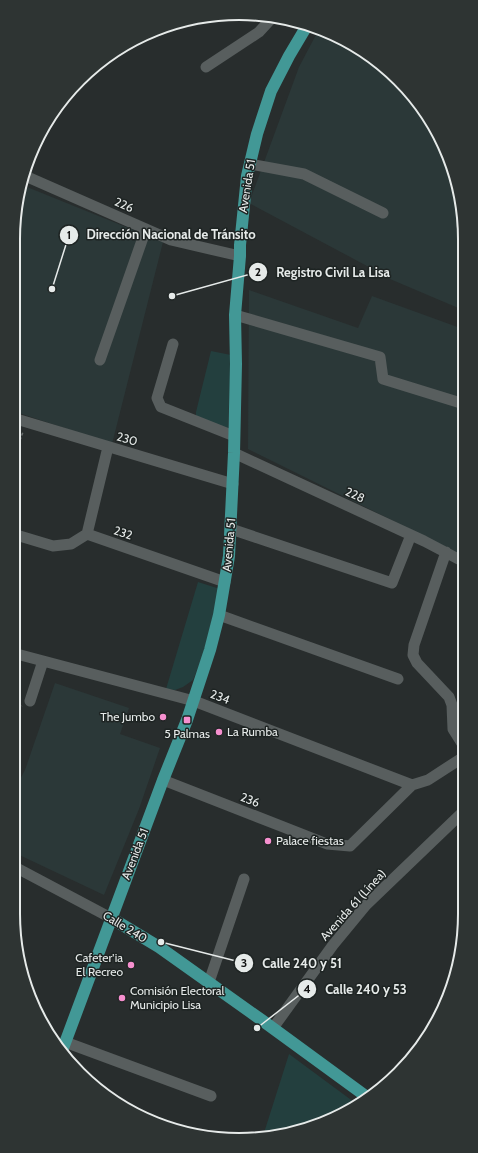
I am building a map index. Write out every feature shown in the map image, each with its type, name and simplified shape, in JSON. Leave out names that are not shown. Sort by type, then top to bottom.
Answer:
[{"type":"main road","name":"Avenida 51","points":[[64,1046],[194,701],[219,616],[226,582],[231,529],[236,364],[235,315],[247,176],[257,134],[271,91],[304,30]]},
{"type":"main road","name":"Calle 240","points":[[112,918],[159,947],[209,982],[363,1094]]},
{"type":"street","points":[[206,67],[259,32],[268,22]]},
{"type":"street","points":[[250,164],[304,174],[383,213]]},
{"type":"street","name":"226","points":[[29,177],[171,240],[240,256]]},
{"type":"street","points":[[100,360],[146,229]]},
{"type":"street","points":[[235,315],[380,357],[383,379],[458,402]]},
{"type":"street","points":[[173,344],[158,398],[160,407],[234,436]]},
{"type":"street","name":"230","points":[[20,420],[233,484]]},
{"type":"street","points":[[20,536],[53,546],[71,544],[87,534],[108,447]]},
{"type":"street","name":"228","points":[[234,453],[411,535],[458,559]]},
{"type":"street","points":[[231,529],[392,583],[411,535]]},
{"type":"street","name":"232","points":[[87,534],[226,582]]},
{"type":"street","points":[[446,552],[414,645],[413,655],[417,664],[449,697],[452,705],[453,729],[458,738]]},
{"type":"street","points":[[219,616],[398,679]]},
{"type":"street","name":"234","points":[[20,655],[194,701],[412,785]]},
{"type":"street","points":[[30,701],[43,661]]},
{"type":"street","points":[[412,785],[428,780],[458,761]]},
{"type":"street","name":"236","points":[[163,780],[327,844],[350,846],[412,785]]},
{"type":"street","name":"Avenida 61 (Línea)","points":[[273,1028],[333,945],[366,905],[458,817]]},
{"type":"street","name":"Calle 240","points":[[20,870],[112,918]]},
{"type":"street","points":[[209,982],[244,879]]},
{"type":"street","points":[[64,1046],[211,1096]]},
{"type":"path","points":[[20,440],[27,422]]},
{"type":"shaded area","points":[[316,35],[323,37],[348,49],[372,65],[394,84],[421,117],[441,155],[451,182],[454,196],[458,225],[458,308],[390,279],[249,203],[299,67]]},
{"type":"shaded area","points":[[26,187],[163,242],[112,444],[20,413],[20,225]]},
{"type":"shaded area","points":[[249,290],[358,328],[372,296],[458,327],[458,553],[248,449]]},
{"type":"shaded area","points":[[211,351],[231,355],[228,429],[196,417]]},
{"type":"shaded area","points":[[198,582],[220,589],[202,658],[193,680],[183,687],[175,690],[166,689]]},
{"type":"shaded area","points":[[55,683],[129,708],[120,734],[160,748],[139,809],[104,895],[20,855],[20,780],[25,770]]},
{"type":"shaded area","points":[[289,1054],[353,1101],[323,1116],[296,1126],[264,1131]]},
{"type":"place","name":"Dirección Nacional de Tránsito","points":[[52,289]]},
{"type":"place","name":"Registro Civil La Lisa","points":[[172,296]]},
{"type":"place","name":"The Jumbo","points":[[163,717]]},
{"type":"place","name":"5 Palmas","points":[[187,720]]},
{"type":"place","name":"La Rumba","points":[[219,732]]},
{"type":"place","name":"Palace fiestas","points":[[268,841]]},
{"type":"place","name":"Calle 240 y 51","points":[[161,942]]},
{"type":"place","name":"Cafeter'ia El Recreo","points":[[131,965]]},
{"type":"place","name":"Comisión Electoral Municipio Lisa","points":[[122,998]]},
{"type":"place","name":"Calle 240 y 53","points":[[257,1028]]}]
